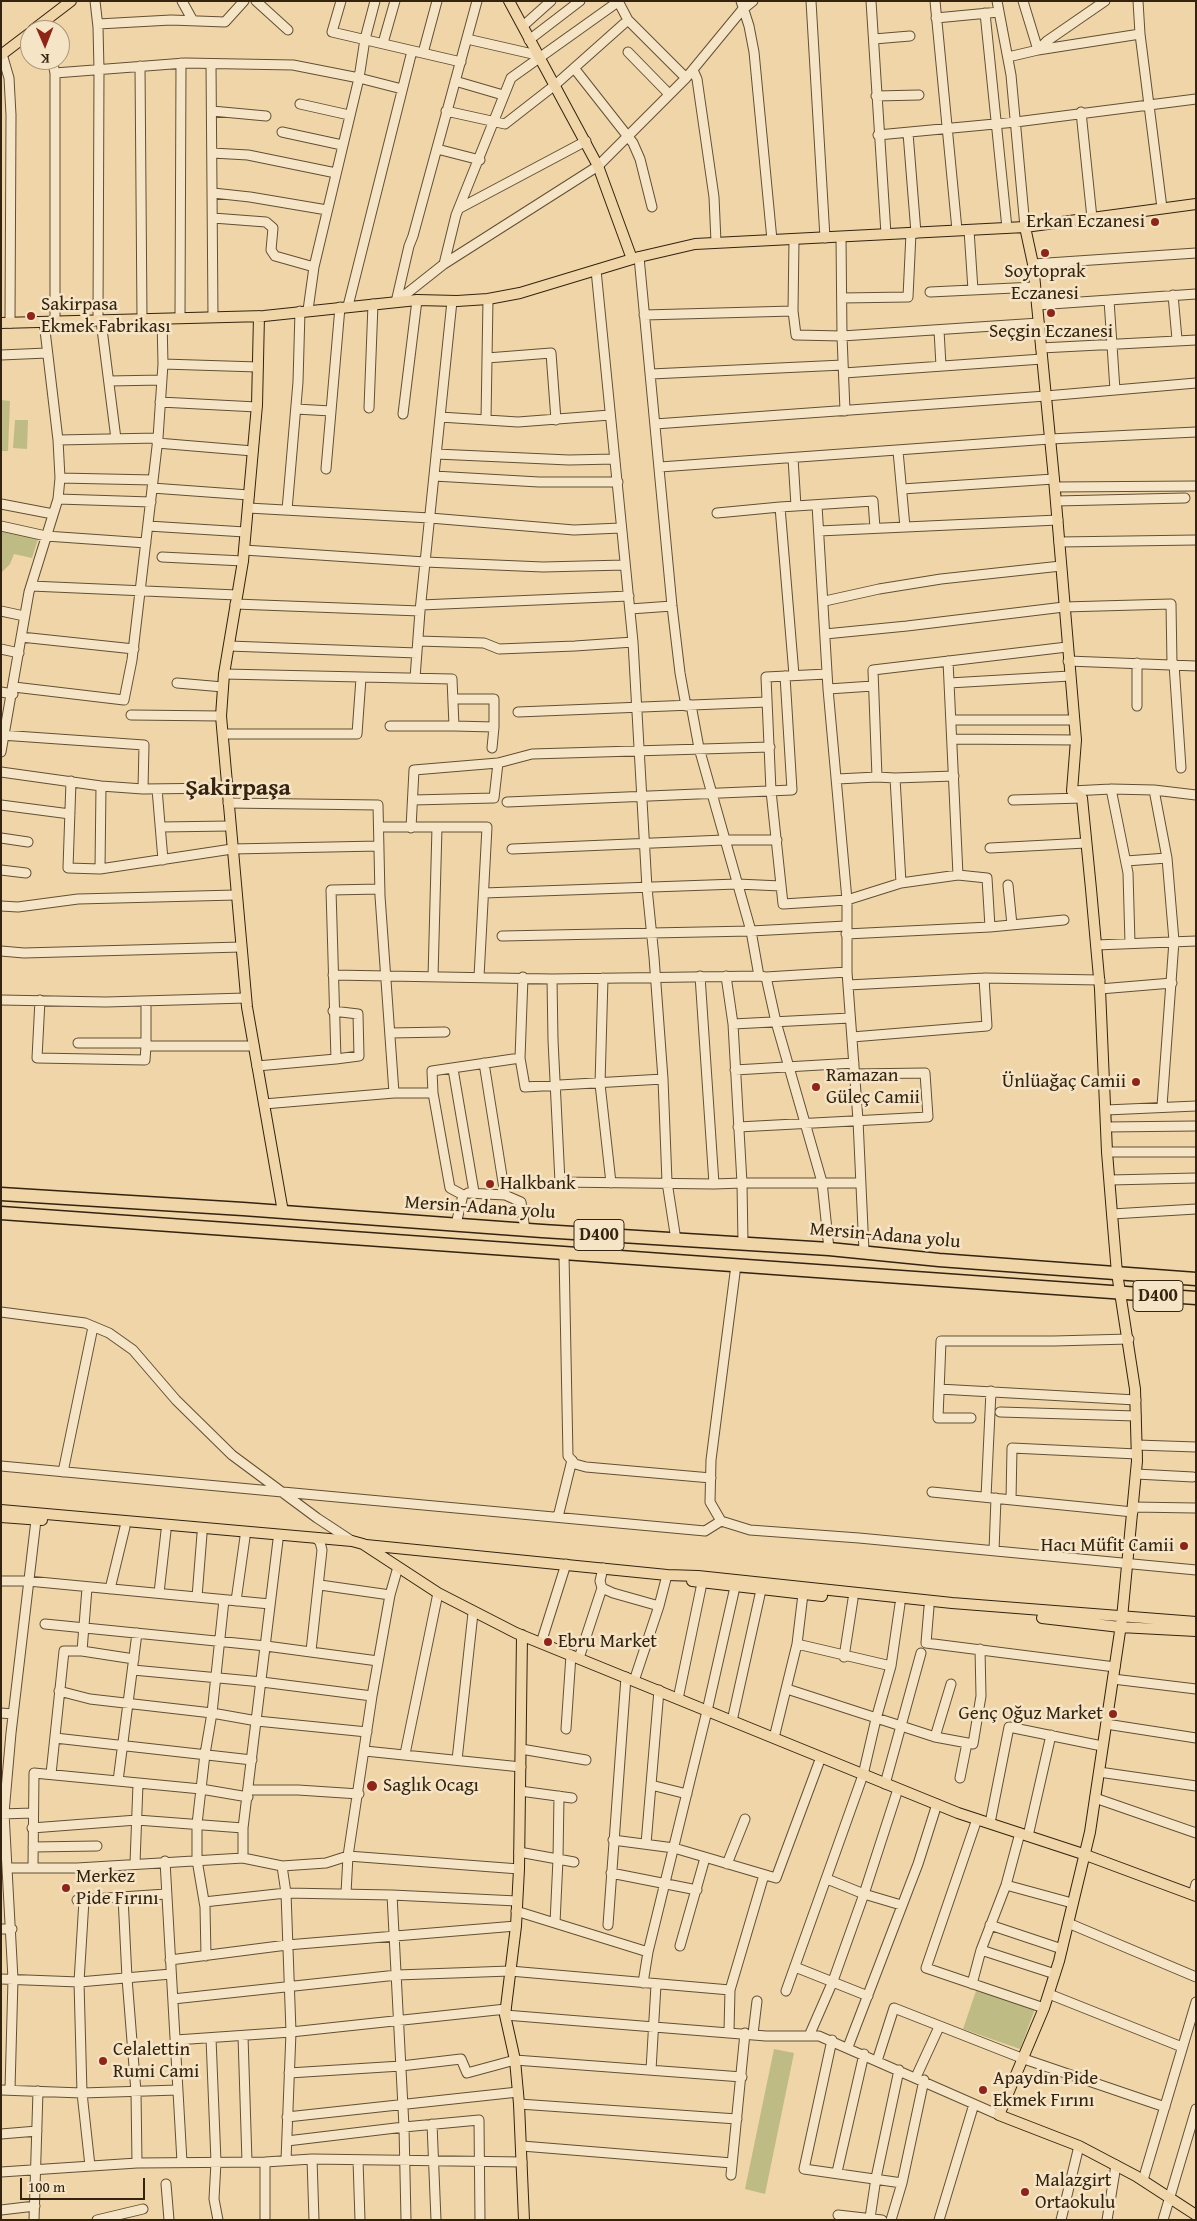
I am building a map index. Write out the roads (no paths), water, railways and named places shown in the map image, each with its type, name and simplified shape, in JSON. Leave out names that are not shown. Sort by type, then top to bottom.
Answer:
[{"type":"highway","name":"Mersin-Adana yolu","points":[[1,1194],[864,1251],[939,1260],[1196,1279]]},
{"type":"highway","name":"Mersin-Adana yolu","points":[[1,1213],[1196,1298]]},
{"type":"main road","points":[[49,20],[71,1]]},
{"type":"main road","points":[[509,1],[598,166],[635,258]]},
{"type":"main road","points":[[2,54],[20,40]]},
{"type":"main road","points":[[6,323],[259,316],[417,300],[488,299],[520,292],[635,258],[686,246],[716,242],[794,240],[1025,227],[1196,204]]},
{"type":"main road","points":[[1025,227],[1033,264],[1055,483],[1076,740],[1072,791],[1082,798],[1100,984],[1107,1152],[1112,1214],[1117,1273],[1129,1339],[1136,1400],[1137,1450],[1128,1563],[1121,1622],[1090,1832],[1083,1854],[1062,1949],[1049,1994],[1000,2115],[1079,2146],[1143,2180],[1196,2215]]},
{"type":"main road","points":[[259,316],[256,407],[246,532],[224,674],[221,716],[246,998],[283,1212]]},
{"type":"main road","points":[[1,1510],[667,1575],[698,1576],[1196,1631]]},
{"type":"main road","points":[[1,1517],[278,1540],[352,1540],[363,1544],[438,1594],[473,1613],[522,1635],[660,1690],[885,1784],[978,1819],[1083,1854],[1194,1896]]},
{"type":"main road","points":[[667,1575],[702,1583],[929,1607],[1121,1622],[1196,1622]]},
{"type":"main road","points":[[522,1635],[519,1869],[516,1926],[506,2012],[515,2060],[520,2104],[524,2220]]},
{"type":"street","points":[[95,1],[98,24],[99,70],[100,321],[116,439]]},
{"type":"street","points":[[182,1],[192,21]]},
{"type":"street","points":[[98,24],[192,21],[225,22],[244,1]]},
{"type":"street","points":[[256,1],[288,30]]},
{"type":"street","points":[[342,1],[332,32],[365,38],[461,62]]},
{"type":"street","points":[[287,510],[304,311],[359,78],[365,38],[375,1]]},
{"type":"street","points":[[383,43],[395,1]]},
{"type":"street","points":[[423,53],[437,1]]},
{"type":"street","points":[[396,302],[409,246],[461,62],[476,1]]},
{"type":"street","points":[[523,26],[551,1]]},
{"type":"street","points":[[530,40],[580,1]]},
{"type":"street","points":[[396,302],[444,264],[598,166],[686,78],[742,6],[754,1]]},
{"type":"street","points":[[811,1],[825,238]]},
{"type":"street","points":[[871,1],[878,135],[886,234]]},
{"type":"street","points":[[935,1],[958,230]]},
{"type":"street","points":[[997,1],[1008,57],[1025,227]]},
{"type":"street","points":[[1032,1],[1023,4],[1038,50]]},
{"type":"street","points":[[1038,50],[1093,5],[1105,1]]},
{"type":"street","points":[[1138,1],[1140,34],[1162,208]]},
{"type":"street","points":[[444,264],[456,215],[513,75],[619,2],[628,20],[686,78]]},
{"type":"street","points":[[742,6],[749,26],[754,52],[772,240]]},
{"type":"street","points":[[936,18],[999,12]]},
{"type":"street","points":[[985,13],[1007,228]]},
{"type":"street","points":[[446,111],[493,123],[505,124],[555,85],[628,20]]},
{"type":"street","points":[[1008,57],[1038,50],[1140,34]]},
{"type":"street","points":[[874,39],[910,36]]},
{"type":"street","points":[[467,39],[538,57]]},
{"type":"street","points":[[326,469],[344,306],[412,51]]},
{"type":"street","points":[[628,52],[670,94]]},
{"type":"street","points":[[2,54],[10,78],[6,323]]},
{"type":"street","points":[[55,73],[181,63],[293,66],[359,78],[402,89]]},
{"type":"street","points":[[180,318],[181,63]]},
{"type":"street","points":[[211,64],[213,318]]},
{"type":"street","points":[[140,66],[142,319]]},
{"type":"street","points":[[574,68],[627,135],[637,151],[652,207]]},
{"type":"street","points":[[1,752],[13,691],[24,616],[31,586],[58,499],[60,478],[58,440],[48,353],[54,70]]},
{"type":"street","points":[[693,70],[697,79],[714,197],[716,242]]},
{"type":"street","points":[[455,81],[504,95]]},
{"type":"street","points":[[876,96],[919,95]]},
{"type":"street","points":[[878,135],[1016,122],[1081,112],[1196,99]]},
{"type":"street","points":[[300,104],[349,114]]},
{"type":"street","points":[[212,111],[266,116]]},
{"type":"street","points":[[1081,112],[1092,218]]},
{"type":"street","points":[[282,132],[342,145]]},
{"type":"street","points":[[842,298],[908,297],[913,233],[908,133]]},
{"type":"street","points":[[460,208],[586,142]]},
{"type":"street","points":[[437,149],[480,160]]},
{"type":"street","points":[[212,153],[248,155],[336,173]]},
{"type":"street","points":[[213,193],[250,196],[327,210]]},
{"type":"street","points":[[213,218],[266,222],[273,228],[271,250],[275,256],[314,266]]},
{"type":"street","points":[[969,230],[973,290]]},
{"type":"street","points":[[841,237],[842,336],[846,411]]},
{"type":"street","points":[[794,240],[793,311],[796,335],[842,336],[1039,323]]},
{"type":"street","points":[[1033,264],[1196,254]]},
{"type":"street","points":[[635,258],[651,374],[680,673],[762,976],[807,1124],[822,1182],[829,1249]]},
{"type":"street","points":[[596,270],[633,642],[635,708],[643,798],[647,888],[663,1080],[667,1182],[676,1240]]},
{"type":"street","points":[[930,292],[1035,287]]},
{"type":"street","points":[[1037,305],[1196,294]]},
{"type":"street","points":[[1172,295],[1177,339]]},
{"type":"street","points":[[486,420],[488,299]]},
{"type":"street","points":[[402,414],[417,300]]},
{"type":"street","points":[[1109,300],[1115,390]]},
{"type":"street","points":[[416,678],[420,608],[452,301]]},
{"type":"street","points":[[369,408],[373,304]]},
{"type":"street","points":[[644,315],[793,311]]},
{"type":"street","points":[[1,692],[13,691],[124,700],[134,649],[153,484],[163,364],[162,319]]},
{"type":"street","points":[[939,330],[941,366]]},
{"type":"street","points":[[651,374],[941,366],[1112,344],[1177,339],[1196,340]]},
{"type":"street","points":[[1,355],[48,353]]},
{"type":"street","points":[[487,358],[551,353],[556,420]]},
{"type":"street","points":[[163,364],[258,367]]},
{"type":"street","points":[[109,381],[162,380]]},
{"type":"street","points":[[655,424],[1046,396],[1196,383]]},
{"type":"street","points":[[160,402],[256,407]]},
{"type":"street","points":[[296,409],[331,411]]},
{"type":"street","points":[[440,417],[518,422],[610,415]]},
{"type":"street","points":[[660,468],[1050,439],[1196,432]]},
{"type":"street","points":[[58,440],[116,439],[157,441],[253,451]]},
{"type":"street","points":[[898,451],[905,527]]},
{"type":"street","points":[[436,454],[569,460],[615,459]]},
{"type":"street","points":[[792,458],[796,506]]},
{"type":"street","points":[[434,476],[539,482],[618,482]]},
{"type":"street","points":[[60,478],[153,484],[249,495]]},
{"type":"street","points":[[902,489],[1055,483],[1196,486]]},
{"type":"street","points":[[1056,501],[1185,498]]},
{"type":"street","points":[[58,499],[151,502]]},
{"type":"street","points":[[717,513],[873,501],[875,528]]},
{"type":"street","points":[[1,504],[53,514]]},
{"type":"street","points":[[817,505],[828,689],[847,900],[847,972],[854,1063],[853,1074],[858,1120],[864,1251]]},
{"type":"street","points":[[507,802],[643,798],[792,790],[789,675],[780,507]]},
{"type":"street","points":[[248,508],[430,518],[574,530],[621,528]]},
{"type":"street","points":[[819,531],[1058,520]]},
{"type":"street","points":[[1,526],[46,536],[146,543]]},
{"type":"street","points":[[148,526],[246,532]]},
{"type":"street","points":[[1059,542],[1196,540]]},
{"type":"street","points":[[162,557],[243,556],[543,567],[625,565]]},
{"type":"street","points":[[824,601],[879,589],[941,579],[1061,566]]},
{"type":"street","points":[[31,586],[141,591],[236,600],[420,608],[629,596]]},
{"type":"street","points":[[825,634],[907,626],[1064,606],[1171,604],[1173,664],[1181,768]]},
{"type":"street","points":[[630,609],[672,606]]},
{"type":"street","points":[[1,612],[24,616]]},
{"type":"street","points":[[21,637],[134,649]]},
{"type":"street","points":[[418,641],[484,643],[499,648],[633,642]]},
{"type":"street","points":[[228,646],[417,653]]},
{"type":"street","points":[[877,776],[873,670],[1067,647]]},
{"type":"street","points":[[1,649],[19,653]]},
{"type":"street","points":[[1068,660],[1196,666]]},
{"type":"street","points":[[948,661],[958,875]]},
{"type":"street","points":[[1137,662],[1137,706]]},
{"type":"street","points":[[224,674],[452,680],[454,726]]},
{"type":"street","points":[[827,674],[766,677],[771,791],[783,904],[847,900],[901,883],[958,875],[987,878],[990,927]]},
{"type":"street","points":[[949,683],[1070,676]]},
{"type":"street","points":[[223,734],[357,734],[360,678]]},
{"type":"street","points":[[177,683],[223,687]]},
{"type":"street","points":[[828,689],[873,686]]},
{"type":"street","points":[[453,699],[494,699],[492,748]]},
{"type":"street","points":[[518,712],[767,702]]},
{"type":"street","points":[[131,715],[221,716]]},
{"type":"street","points":[[951,720],[1074,720]]},
{"type":"street","points":[[390,726],[494,726]]},
{"type":"street","points":[[3,735],[144,745],[143,789]]},
{"type":"street","points":[[952,739],[1076,740]]},
{"type":"street","points":[[411,828],[414,770],[498,763],[532,754],[770,747]]},
{"type":"street","points":[[413,800],[494,798],[498,763]]},
{"type":"street","points":[[1,772],[101,786],[143,789],[227,788]]},
{"type":"street","points":[[837,779],[877,776],[895,778],[954,776]]},
{"type":"street","points":[[895,778],[901,883]]},
{"type":"street","points":[[71,781],[68,868],[100,869],[232,850],[379,846]]},
{"type":"street","points":[[100,869],[101,786]]},
{"type":"street","points":[[1072,791],[1111,788],[1154,790],[1196,795]]},
{"type":"street","points":[[1111,788],[1126,861],[1130,943]]},
{"type":"street","points":[[157,789],[164,860]]},
{"type":"street","points":[[1154,790],[1167,858],[1174,941],[1162,1106]]},
{"type":"street","points":[[1013,800],[1082,798]]},
{"type":"street","points":[[228,803],[378,804],[380,889],[394,1093]]},
{"type":"street","points":[[1,805],[70,814]]},
{"type":"street","points":[[161,827],[230,826]]},
{"type":"street","points":[[378,827],[487,827],[479,977]]},
{"type":"street","points":[[433,977],[437,827]]},
{"type":"street","points":[[1,838],[28,842]]},
{"type":"street","points":[[512,849],[724,840],[777,840]]},
{"type":"street","points":[[990,848],[1086,843]]},
{"type":"street","points":[[1126,861],[1167,858]]},
{"type":"street","points":[[1,870],[26,873]]},
{"type":"street","points":[[484,893],[737,884],[781,886]]},
{"type":"street","points":[[1008,885],[1012,925]]},
{"type":"street","points":[[336,1059],[333,1011],[331,890],[380,889]]},
{"type":"street","points":[[1,906],[18,907],[78,899],[236,895]]},
{"type":"street","points":[[502,936],[990,927],[1064,920]]},
{"type":"street","points":[[1096,945],[1196,941]]},
{"type":"street","points":[[1,951],[34,953],[241,948]]},
{"type":"street","points":[[332,975],[552,979],[762,976],[847,972]]},
{"type":"street","points":[[700,976],[714,1184]]},
{"type":"street","points":[[726,976],[733,1024],[742,1182],[743,1243]]},
{"type":"street","points":[[523,977],[520,1058],[525,1087],[663,1080]]},
{"type":"street","points":[[603,978],[600,1084],[611,1183]]},
{"type":"street","points":[[848,985],[984,978],[1100,984],[1172,983]]},
{"type":"street","points":[[852,1037],[987,1026],[984,978]]},
{"type":"street","points":[[552,979],[560,1182],[861,1183]]},
{"type":"street","points":[[1,1000],[146,1001],[246,998]]},
{"type":"street","points":[[40,1000],[37,1058],[145,1060],[146,1001]]},
{"type":"street","points":[[257,1066],[360,1056],[358,1014],[333,1011]]},
{"type":"street","points":[[733,1024],[850,1018]]},
{"type":"street","points":[[390,1033],[445,1032]]},
{"type":"street","points":[[78,1043],[254,1046]]},
{"type":"street","points":[[520,1058],[432,1071],[433,1093],[450,1188],[463,1195],[474,1192],[505,1195],[521,1202],[525,1230]]},
{"type":"street","points":[[484,1063],[505,1195]]},
{"type":"street","points":[[735,1070],[854,1063]]},
{"type":"street","points":[[453,1069],[474,1192]]},
{"type":"street","points":[[738,1127],[928,1117],[925,1073],[853,1074]]},
{"type":"street","points":[[264,1104],[394,1093],[433,1093]]},
{"type":"street","points":[[1106,1110],[1162,1106],[1196,1106]]},
{"type":"street","points":[[1106,1127],[1196,1126]]},
{"type":"street","points":[[1107,1152],[1196,1152]]},
{"type":"street","points":[[1110,1180],[1196,1178]]},
{"type":"street","points":[[456,1224],[463,1195]]},
{"type":"street","points":[[1112,1214],[1196,1209]]},
{"type":"street","points":[[564,1254],[568,1456],[575,1464],[586,1467],[711,1478]]},
{"type":"street","points":[[721,1522],[710,1502],[711,1460],[736,1265]]},
{"type":"street","points":[[1,1312],[55,1318],[93,1326],[109,1333],[133,1350],[176,1400],[232,1455],[317,1518],[352,1540]]},
{"type":"street","points":[[63,1472],[93,1326]]},
{"type":"street","points":[[971,1418],[938,1418],[941,1341],[1129,1339]]},
{"type":"street","points":[[939,1389],[1136,1400]]},
{"type":"street","points":[[986,1497],[991,1391]]},
{"type":"street","points":[[1000,1412],[1136,1416]]},
{"type":"street","points":[[1011,1500],[1012,1448],[1137,1450],[1196,1448]]},
{"type":"street","points":[[558,1517],[572,1460]]},
{"type":"street","points":[[1,1466],[705,1531],[721,1522],[750,1530],[860,1538],[1196,1570]]},
{"type":"street","points":[[1136,1474],[1193,1477]]},
{"type":"street","points":[[932,1492],[1133,1509],[1195,1508]]},
{"type":"street","points":[[994,1551],[996,1498]]},
{"type":"street","points":[[36,1520],[13,1714],[6,1733],[3,1813],[9,1868],[13,1979],[6,2035],[6,2090],[82,2093],[178,2090]]},
{"type":"street","points":[[110,1590],[125,1527]]},
{"type":"street","points":[[160,1593],[166,1531]]},
{"type":"street","points":[[197,1597],[202,1534]]},
{"type":"street","points":[[236,1601],[245,1537]]},
{"type":"street","points":[[243,1858],[243,1828],[278,1540]]},
{"type":"street","points":[[311,1651],[320,1584],[322,1550],[318,1540]]},
{"type":"street","points":[[541,1643],[566,1564]]},
{"type":"street","points":[[346,1893],[348,1856],[359,1794],[372,1696],[390,1595],[398,1567]]},
{"type":"street","points":[[566,1729],[575,1657],[602,1588],[600,1581],[603,1568]]},
{"type":"street","points":[[608,1925],[613,1840],[630,1679],[659,1606],[667,1575]]},
{"type":"street","points":[[1,1581],[28,1581],[270,1604]]},
{"type":"street","points":[[678,1699],[702,1583]]},
{"type":"street","points":[[320,1584],[390,1595]]},
{"type":"street","points":[[642,1983],[735,1587]]},
{"type":"street","points":[[82,1651],[87,1588]]},
{"type":"street","points":[[602,1588],[659,1606]]},
{"type":"street","points":[[732,1721],[761,1590]]},
{"type":"street","points":[[405,1754],[438,1594]]},
{"type":"street","points":[[774,1738],[797,1644],[803,1594]]},
{"type":"street","points":[[844,1656],[853,1599]]},
{"type":"street","points":[[206,1956],[204,1902],[196,1860],[197,1824],[204,1754],[212,1713],[218,1641],[224,1600]]},
{"type":"street","points":[[786,1991],[863,1775],[891,1666],[900,1604]]},
{"type":"street","points":[[929,1607],[926,1643],[1115,1667]]},
{"type":"street","points":[[457,1760],[473,1613]]},
{"type":"street","points":[[46,1624],[311,1651],[378,1661]]},
{"type":"street","points":[[118,1782],[137,1633]]},
{"type":"street","points":[[797,1644],[891,1666]]},
{"type":"street","points":[[787,1690],[935,1737],[973,1744],[981,1696],[980,1649]]},
{"type":"street","points":[[51,1774],[64,1651],[82,1651],[134,1659]]},
{"type":"street","points":[[885,1784],[921,1653]]},
{"type":"street","points":[[133,1670],[262,1682],[372,1696]]},
{"type":"street","points":[[1112,1679],[1196,1690]]},
{"type":"street","points":[[935,1737],[951,1684]]},
{"type":"street","points":[[646,1844],[660,1690]]},
{"type":"street","points":[[59,1691],[90,1699],[212,1713],[257,1721],[367,1732]]},
{"type":"street","points":[[1,1713],[13,1714]]},
{"type":"street","points":[[1106,1724],[1196,1738]]},
{"type":"street","points":[[990,1823],[1009,1727],[1102,1746]]},
{"type":"street","points":[[972,1984],[981,1950],[1024,1834],[1051,1735]]},
{"type":"street","points":[[55,1738],[252,1760]]},
{"type":"street","points":[[960,1778],[967,1743]]},
{"type":"street","points":[[521,1749],[586,1760]]},
{"type":"street","points":[[365,1751],[521,1767]]},
{"type":"street","points":[[613,1840],[674,1848],[776,1878],[821,1757]]},
{"type":"street","points":[[1099,1772],[1196,1786]]},
{"type":"street","points":[[33,1866],[34,1773],[248,1793],[298,1790],[359,1794]]},
{"type":"street","points":[[135,1863],[138,1784]]},
{"type":"street","points":[[651,1785],[687,1794]]},
{"type":"street","points":[[809,2036],[833,1981],[864,1894],[898,1788]]},
{"type":"street","points":[[520,1791],[572,1798]]},
{"type":"street","points":[[554,1923],[559,1796]]},
{"type":"street","points":[[1095,1798],[1196,1833]]},
{"type":"street","points":[[848,2047],[918,1864],[937,1804]]},
{"type":"street","points":[[3,1813],[33,1814]]},
{"type":"street","points":[[727,1864],[745,1819]]},
{"type":"street","points":[[978,1819],[926,1968],[1044,2008]]},
{"type":"street","points":[[32,1828],[137,1820],[243,1828]]},
{"type":"street","points":[[33,1847],[97,1846]]},
{"type":"street","points":[[519,1852],[574,1862]]},
{"type":"street","points":[[9,1868],[33,1866],[77,1868],[165,1861],[243,1858],[282,1866],[326,1863],[348,1856],[519,1869]]},
{"type":"street","points":[[680,1946],[705,1858]]},
{"type":"street","points":[[165,1861],[182,2162]]},
{"type":"street","points":[[282,1866],[286,1893],[291,2032],[286,2160]]},
{"type":"street","points":[[611,1873],[665,1882],[697,1890]]},
{"type":"street","points":[[729,2031],[730,1990],[764,1875]]},
{"type":"street","points":[[827,1879],[864,1894],[901,1905]]},
{"type":"street","points":[[1194,1896],[1196,1884]]},
{"type":"street","points":[[1006,1885],[1072,1903]]},
{"type":"street","points":[[204,1902],[286,1893],[346,1893],[517,1906],[554,1923],[648,1952]]},
{"type":"street","points":[[90,2166],[82,2093],[79,1982],[81,1900],[166,1894]]},
{"type":"street","points":[[392,1895],[406,2160],[406,2220]]},
{"type":"street","points":[[124,1897],[127,1978],[136,2092],[137,2163]]},
{"type":"street","points":[[1068,1923],[1196,1977]]},
{"type":"street","points":[[990,1925],[1062,1949]]},
{"type":"street","points":[[170,1960],[287,1945],[516,1926]]},
{"type":"street","points":[[1,1929],[12,1929]]},
{"type":"street","points":[[981,1950],[1055,1974]]},
{"type":"street","points":[[795,1967],[868,1996]]},
{"type":"street","points":[[173,1999],[397,1975],[510,1972],[730,1990]]},
{"type":"street","points":[[1,1978],[79,1982],[171,1974]]},
{"type":"street","points":[[651,2070],[656,1985]]},
{"type":"street","points":[[1049,1994],[1182,2047]]},
{"type":"street","points":[[731,2175],[742,2077],[757,2001]]},
{"type":"street","points":[[1143,2180],[1196,2002]]},
{"type":"street","points":[[877,2061],[894,2008],[938,2027],[1024,2059],[1165,2107]]},
{"type":"street","points":[[176,2040],[291,2032],[398,2020],[506,2012],[749,2034],[819,2036],[832,2040],[1000,2115]]},
{"type":"street","points":[[891,2220],[902,2183],[920,2079],[938,2027]]},
{"type":"street","points":[[243,2036],[247,2162]]},
{"type":"street","points":[[212,2038],[216,2162],[214,2199],[218,2220]]},
{"type":"street","points":[[832,2040],[804,2169],[837,2172],[902,2183]]},
{"type":"street","points":[[837,2172],[864,2054]]},
{"type":"street","points":[[289,2073],[401,2066],[461,2059],[468,2073],[515,2060],[742,2077]]},
{"type":"street","points":[[870,2218],[876,2178],[899,2070]]},
{"type":"street","points":[[34,2220],[38,2091]]},
{"type":"street","points":[[287,2117],[518,2092]]},
{"type":"street","points":[[520,2104],[738,2119]]},
{"type":"street","points":[[939,2220],[974,2104]]},
{"type":"street","points":[[1163,2220],[1196,2110]]},
{"type":"street","points":[[287,2142],[404,2127],[479,2120],[480,2220]]},
{"type":"street","points":[[432,2124],[436,2220]]},
{"type":"street","points":[[1,2134],[38,2131]]},
{"type":"street","points":[[522,2146],[732,2163]]},
{"type":"street","points":[[1061,2220],[1079,2146]]},
{"type":"street","points":[[1,2172],[137,2163],[265,2162],[312,2158],[522,2162]]},
{"type":"street","points":[[312,2158],[314,2220]]},
{"type":"street","points":[[358,2160],[360,2220]]},
{"type":"street","points":[[265,2162],[265,2220]]},
{"type":"street","points":[[1107,2220],[1116,2165]]},
{"type":"street","points":[[166,2184],[169,2220]]},
{"type":"street","points":[[1,2210],[35,2206]]},
{"type":"street","points":[[97,2220],[144,2209]]},
{"type":"street","points":[[838,2214],[882,2220]]},
{"type":"place","name":"Erkan Eczanesi","points":[[1155,222]]},
{"type":"place","name":"Soytoprak Eczanesi","points":[[1045,253]]},
{"type":"place","name":"Seçgin Eczanesi","points":[[1051,313]]},
{"type":"place","name":"Sakirpasa Ekmek Fabrikası","points":[[31,316]]},
{"type":"place","name":"Ünlüağaç Camii","points":[[1136,1082]]},
{"type":"place","name":"Ramazan Güleç Camii","points":[[816,1087]]},
{"type":"place","name":"Halkbank","points":[[490,1184]]},
{"type":"place","name":"Hacı Müfit Camii","points":[[1184,1546]]},
{"type":"place","name":"Ebru Market","points":[[548,1642]]},
{"type":"place","name":"Genç Oğuz Market","points":[[1113,1714]]},
{"type":"place","name":"Saglık Ocagı","points":[[372,1786]]},
{"type":"place","name":"Merkez Pide Fırını","points":[[66,1888]]},
{"type":"place","name":"Celalettin Rumi Cami","points":[[103,2061]]},
{"type":"place","name":"Apaydın Pide Ekmek Fırını","points":[[983,2090]]},
{"type":"place","name":"Malazgirt Ortaokulu","points":[[1025,2192]]},
{"type":"district","name":"Şakirpaşa","points":[[238,789]]}]
